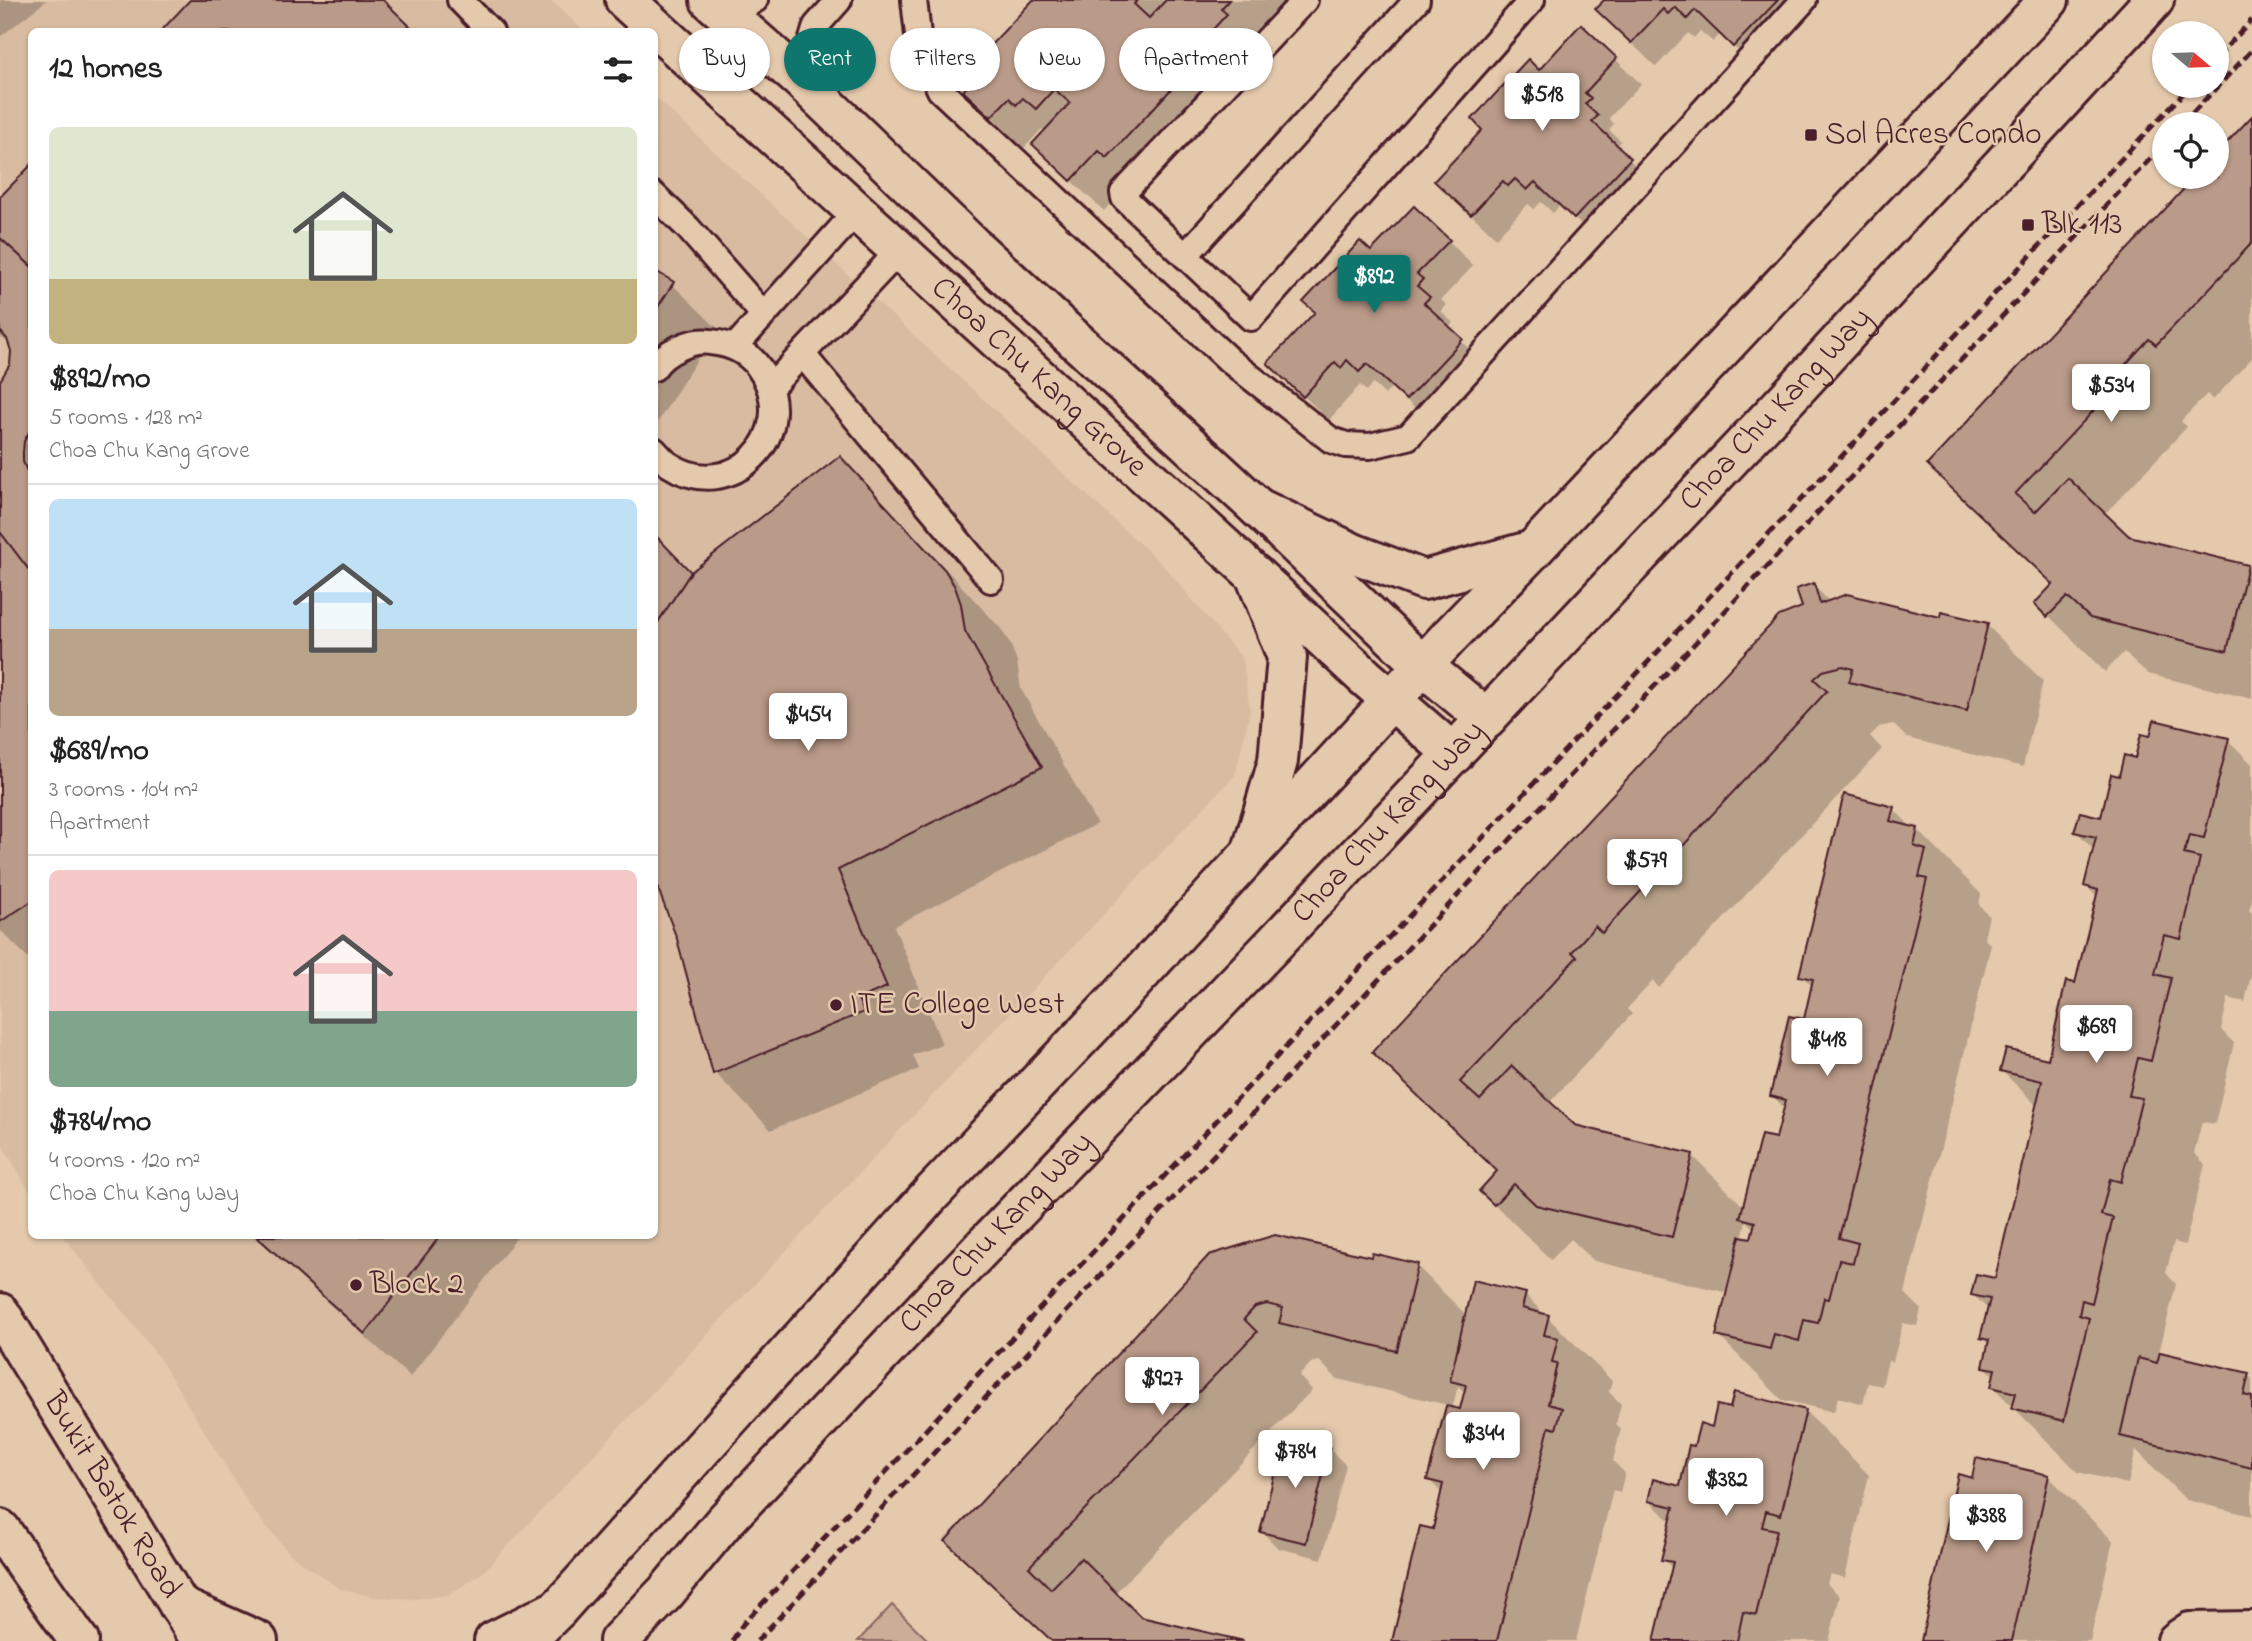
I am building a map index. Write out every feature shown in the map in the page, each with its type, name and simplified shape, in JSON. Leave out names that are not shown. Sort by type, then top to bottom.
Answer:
[{"type":"main road","name":"Choa Chu Kang Grove","points":[[625,0],[656,28]]},
{"type":"main road","points":[[526,1641],[558,1609],[932,1193],[2049,0]]},
{"type":"main road","name":"Choa Chu Kang Way","points":[[619,1641],[666,1592],[723,1523],[1487,719],[1796,389],[2154,0]]},
{"type":"main road","name":"Choa Chu Kang Grove","points":[[728,3],[784,62]]},
{"type":"main road","name":"Choa Chu Kang Grove","points":[[658,30],[1391,700],[1454,754]]},
{"type":"main road","name":"Choa Chu Kang Grove","points":[[812,91],[974,247],[1258,508],[1423,666],[1487,719]]},
{"type":"main road","points":[[1258,508],[1353,553],[1424,580],[1533,550]]},
{"type":"main road","points":[[1250,856],[1278,761],[1286,657],[1255,575]]},
{"type":"main road","name":"Bukit Batok Road","points":[[0,1313],[201,1641]]},
{"type":"main road","points":[[0,1529],[79,1641]]},
{"type":"main road","points":[[179,1606],[258,1641]]},
{"type":"main road","points":[[494,1641],[558,1609]]},
{"type":"main road","points":[[2177,1641],[2190,1632],[2252,1631]]},
{"type":"lane","points":[[460,0],[487,28]]},
{"type":"lane","points":[[815,28],[839,0]]},
{"type":"lane","points":[[914,0],[919,44],[940,90],[1230,361],[1331,440],[1346,445],[1370,446],[1408,437],[1804,0]]},
{"type":"lane","points":[[1305,0],[1123,193],[1124,198],[1251,318],[1532,0]]},
{"type":"lane","points":[[1185,256],[1416,0]]},
{"type":"lane","points":[[658,199],[688,228],[764,314]]},
{"type":"lane","points":[[734,347],[856,212]]},
{"type":"lane","points":[[771,387],[899,251]]},
{"type":"lane","points":[[658,363],[680,347],[707,341],[734,347],[757,363],[771,387],[775,415],[766,442],[748,464],[722,476],[694,476],[668,465],[658,454]]},
{"type":"lane","points":[[803,355],[991,580]]},
{"type":"shaded area","points":[[0,0],[550,0],[581,28],[28,28],[28,1189],[0,1141]]},
{"type":"shaded area","name":"ITE College West","points":[[658,100],[1163,565],[1243,660],[1250,712],[1235,775],[482,1573],[449,1595],[414,1599],[374,1597],[338,1588],[290,1554],[252,1509],[158,1356],[65,1239],[658,1239]]},
{"type":"shaded area","points":[[892,1605],[929,1641],[858,1641]]},
{"type":"building","points":[[190,0],[383,0],[412,28],[164,28]]},
{"type":"building","points":[[1033,0],[1138,0],[1134,4],[1149,18],[1166,0],[1229,0],[1221,9],[1227,14],[1214,28],[1119,28],[1119,91],[1169,91],[1107,158],[1099,151],[1071,181],[1032,144],[1070,103],[1056,91],[1105,91],[1105,28],[1014,28],[1014,91],[1052,91],[1036,109],[1023,98],[1016,105],[1009,98],[991,117],[963,91],[1000,91],[1000,35]]},
{"type":"building","points":[[1604,0],[1778,0],[1733,47],[1695,10],[1687,19],[1675,7],[1668,14],[1663,9],[1631,43],[1595,9]]},
{"type":"building","points":[[1581,24],[1617,58],[1585,93],[1591,98],[1585,104],[1598,116],[1592,121],[1631,158],[1574,219],[1535,182],[1527,190],[1515,179],[1508,186],[1503,181],[1471,215],[1434,181],[1482,130],[1472,119],[1528,59],[1539,70]]},
{"type":"building","points":[[2252,116],[2252,243],[2156,345],[2149,339],[2125,365],[2132,370],[2015,494],[2035,512],[2068,478],[2129,536],[2248,565],[2227,651],[2090,618],[2067,597],[2047,617],[2034,604],[2053,584],[1927,465],[2184,189],[2229,189],[2229,140]]},
{"type":"building","points":[[28,168],[28,263],[0,238],[0,197]]},
{"type":"building","points":[[1414,206],[1450,240],[1417,274],[1423,279],[1417,286],[1430,297],[1424,303],[1463,339],[1406,400],[1367,364],[1359,372],[1347,360],[1341,368],[1335,362],[1303,397],[1267,363],[1315,312],[1303,302],[1360,241],[1371,251]]},
{"type":"building","points":[[0,238],[28,263],[28,434],[24,441],[23,462],[28,473],[28,569],[0,532],[0,381],[10,364],[11,351],[7,339],[0,331]]},
{"type":"building","points":[[658,272],[674,282],[658,307]]},
{"type":"building","points":[[840,456],[945,570],[961,604],[965,631],[1042,767],[838,870],[887,987],[858,999],[864,1012],[713,1074],[677,939],[658,889],[658,622],[691,572]]},
{"type":"building","points":[[0,532],[28,569],[28,904],[0,922]]},
{"type":"building","points":[[658,538],[691,572],[658,622]]},
{"type":"building","points":[[1814,583],[1820,604],[1847,594],[1940,617],[1941,612],[1988,623],[1967,711],[1849,682],[1853,669],[1843,666],[1823,671],[1814,679],[1827,691],[1602,933],[1595,926],[1572,952],[1577,957],[1460,1082],[1480,1100],[1512,1066],[1575,1125],[1693,1154],[1672,1237],[1536,1205],[1514,1184],[1494,1205],[1479,1191],[1497,1171],[1372,1052],[1779,616],[1802,607],[1796,589]]},
{"type":"building","points":[[2154,720],[2229,738],[2204,838],[2189,835],[2184,854],[2200,858],[2181,939],[2164,935],[2155,974],[2171,978],[2151,1061],[2138,1058],[2129,1096],[2142,1098],[2121,1182],[2110,1179],[2101,1215],[2113,1218],[2092,1303],[2082,1300],[2079,1315],[2089,1318],[2064,1421],[2012,1408],[2016,1393],[1991,1387],[1995,1369],[1983,1367],[1989,1340],[1980,1338],[1990,1299],[1971,1295],[1976,1274],[1995,1278],[2042,1081],[2000,1071],[2006,1049],[2048,1059],[2066,981],[2075,983],[2098,890],[2084,886],[2096,837],[2074,832],[2080,812],[2101,817],[2111,774],[2119,776],[2124,755],[2135,758],[2141,734],[2150,736]]},
{"type":"building","points":[[1844,794],[1894,807],[1890,821],[1918,828],[1914,846],[1926,850],[1919,877],[1927,879],[1839,1238],[1858,1243],[1853,1263],[1839,1260],[1829,1299],[1824,1298],[1818,1323],[1804,1320],[1799,1341],[1774,1334],[1770,1349],[1716,1336],[1740,1236],[1751,1238],[1755,1222],[1740,1218],[1761,1135],[1776,1138],[1786,1100],[1770,1096],[1789,1016],[1804,1019],[1813,979],[1799,976]]},
{"type":"building","points":[[1275,1235],[1371,1257],[1372,1253],[1418,1264],[1397,1351],[1279,1323],[1283,1308],[1267,1304],[1255,1307],[1244,1319],[1257,1332],[1029,1567],[1051,1589],[1081,1558],[1141,1617],[1244,1641],[1052,1641],[945,1541],[1209,1255]]},
{"type":"building","name":"Block 2","points":[[259,1239],[438,1239],[365,1334]]},
{"type":"building","points":[[1473,1280],[1526,1293],[1522,1308],[1549,1315],[1544,1335],[1558,1338],[1552,1362],[1557,1363],[1548,1404],[1562,1408],[1556,1429],[1549,1427],[1497,1641],[1392,1641],[1420,1526],[1433,1529],[1443,1484],[1427,1480],[1446,1406],[1460,1409],[1466,1385],[1450,1381]]},
{"type":"building","points":[[2160,1352],[2249,1373],[2244,1395],[2252,1397],[2252,1468],[2120,1436],[2138,1358],[2157,1363]]},
{"type":"building","points":[[1734,1392],[1806,1410],[1781,1515],[1766,1511],[1762,1527],[1777,1530],[1756,1615],[1743,1612],[1737,1641],[1654,1641],[1673,1562],[1661,1560],[1674,1507],[1648,1501],[1653,1479],[1680,1486],[1689,1445],[1694,1446],[1700,1423],[1712,1427],[1717,1405],[1730,1408]]},
{"type":"building","points":[[1284,1436],[1330,1447],[1306,1543],[1260,1532]]},
{"type":"building","points":[[1976,1458],[2049,1475],[2012,1641],[1921,1641],[1958,1474],[1972,1478]]},
{"type":"railway","points":[[2230,43],[2252,20]]},
{"type":"railway","points":[[2193,112],[2252,50]]},
{"type":"railway","points":[[732,1641],[743,1624],[2179,98]]},
{"type":"railway","points":[[757,1641],[2152,157]]},
{"type":"place","name":"Sol Acres Condo","points":[[1811,135]]},
{"type":"place","name":"Blk 113","points":[[2028,225]]},
{"type":"place","name":"ITE College West","points":[[836,1005]]},
{"type":"place","name":"Block 2","points":[[356,1285]]}]
